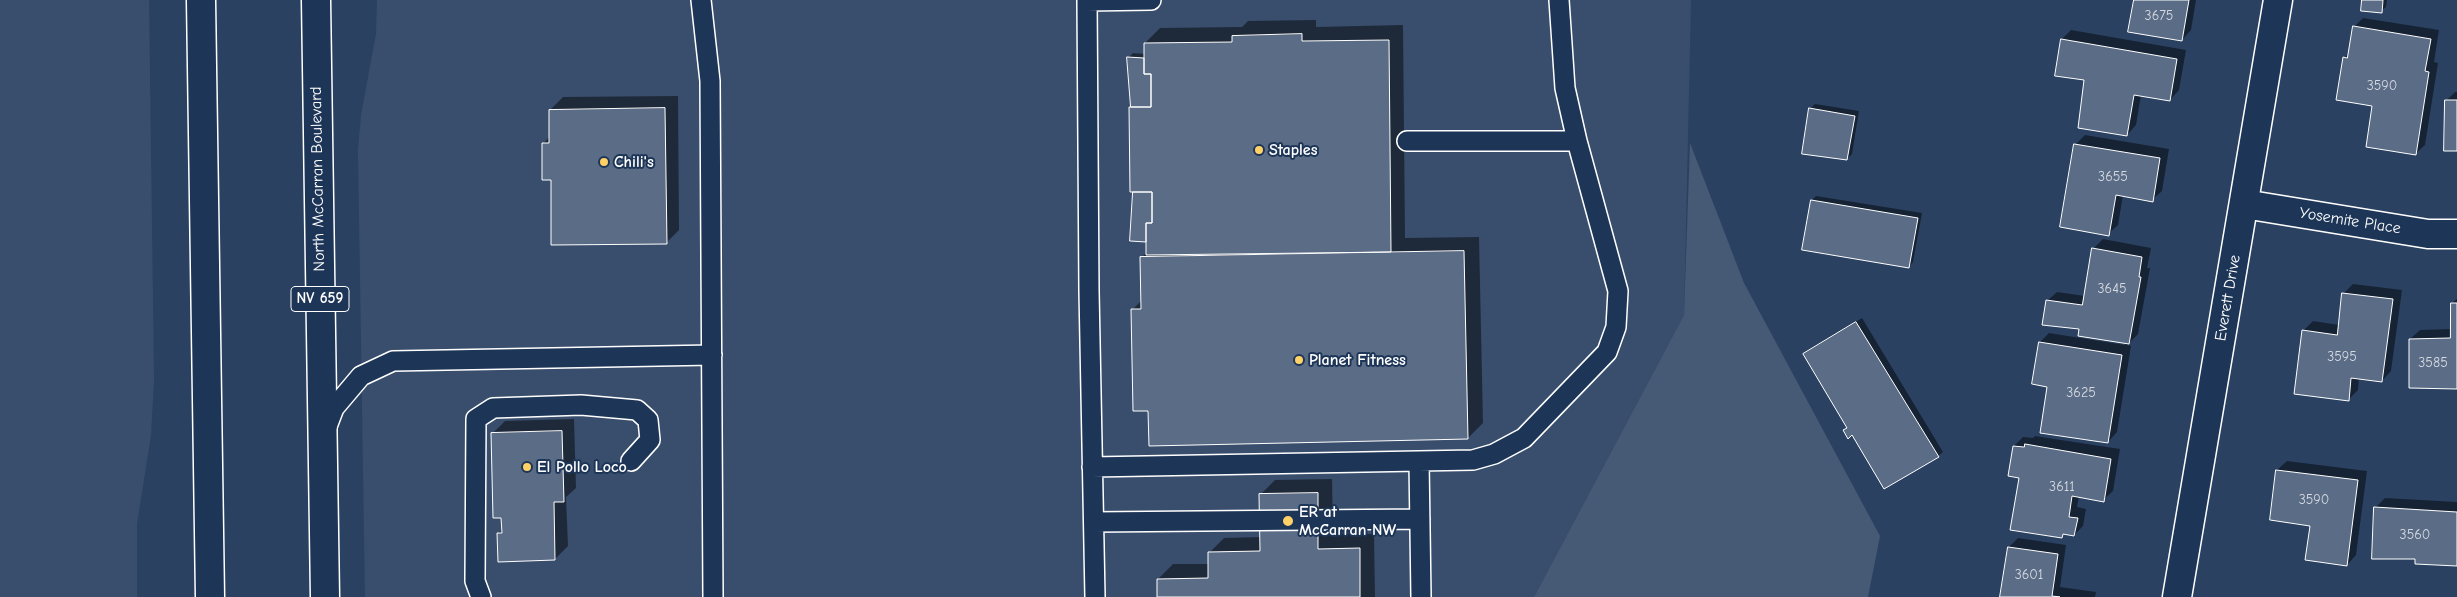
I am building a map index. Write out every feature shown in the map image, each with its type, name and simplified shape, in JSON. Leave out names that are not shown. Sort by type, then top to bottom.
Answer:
[{"type":"main road","points":[[201,0],[210,597]]},
{"type":"main road","name":"North McCarran Boulevard","points":[[316,0],[325,597]]},
{"type":"main road","name":"Everett Drive","points":[[2177,597],[2278,0]]},
{"type":"main road","name":"Yosemite Place","points":[[2244,204],[2428,234],[2457,234]]},
{"type":"lane","points":[[701,0],[710,81],[713,597]]},
{"type":"lane","points":[[1095,597],[1087,0],[1151,0]]},
{"type":"lane","points":[[1092,467],[1473,460],[1494,454],[1524,438],[1607,352],[1616,327],[1618,291],[1577,140],[1565,88],[1559,0]]},
{"type":"lane","points":[[1408,140],[1577,140]]},
{"type":"lane","points":[[322,442],[334,408],[361,376],[393,361],[712,355]]},
{"type":"lane","points":[[481,597],[475,581],[476,419],[493,408],[581,406],[637,410],[648,420],[650,440],[631,461]]},
{"type":"lane","points":[[1419,461],[1421,597]]},
{"type":"lane","points":[[1094,522],[1420,519]]},
{"type":"shaded area","points":[[0,0],[149,0],[154,380],[151,435],[137,524],[137,597],[0,597]]},
{"type":"shaded area","points":[[377,0],[1691,0],[1684,315],[1534,597],[365,597],[358,150],[361,115],[376,34]]},
{"type":"shaded area","points":[[1690,143],[1744,283],[1880,536],[1868,597],[1534,597],[1684,315]]},
{"type":"building","points":[[2134,0],[2189,0],[2182,41],[2128,32]]},
{"type":"building","points":[[2362,0],[2383,0],[2382,13],[2361,11]]},
{"type":"building","points":[[2353,26],[2431,39],[2425,71],[2429,72],[2416,155],[2366,147],[2372,106],[2336,100],[2343,57],[2347,58]]},
{"type":"building","name":"Staples","points":[[1302,34],[1302,41],[1389,40],[1391,252],[1146,255],[1146,223],[1152,223],[1152,192],[1130,192],[1129,107],[1151,107],[1151,74],[1144,74],[1144,43],[1232,42],[1232,36]]},
{"type":"building","points":[[2061,39],[2177,59],[2170,101],[2134,95],[2127,136],[2078,128],[2084,80],[2055,76]]},
{"type":"building","points":[[1127,57],[1144,58],[1144,74],[1151,74],[1151,107],[1131,107]]},
{"type":"building","points":[[2445,100],[2457,100],[2457,151],[2444,151]]},
{"type":"building","name":"Chili's","points":[[665,108],[667,244],[551,245],[551,180],[542,180],[542,143],[549,143],[549,110]]},
{"type":"building","points":[[1809,108],[1855,116],[1847,160],[1802,154]]},
{"type":"building","points":[[2074,144],[2160,158],[2153,202],[2116,195],[2109,236],[2060,227]]},
{"type":"building","points":[[1133,192],[1152,192],[1152,223],[1146,223],[1146,242],[1130,241]]},
{"type":"building","points":[[1811,200],[1918,218],[1909,268],[1802,250]]},
{"type":"building","points":[[2092,248],[2142,257],[2139,277],[2141,277],[2129,344],[2078,336],[2079,329],[2042,325],[2046,300],[2082,305]]},
{"type":"building","name":"Planet Fitness","points":[[1464,251],[1468,439],[1149,446],[1148,411],[1133,411],[1131,309],[1141,309],[1140,257]]},
{"type":"building","points":[[2342,293],[2393,299],[2382,382],[2351,378],[2349,401],[2294,394],[2302,330],[2337,335]]},
{"type":"building","points":[[2451,303],[2457,303],[2457,389],[2409,388],[2409,339],[2450,338]]},
{"type":"building","points":[[1856,322],[1939,457],[1884,489],[1852,435],[1848,439],[1843,430],[1847,428],[1803,354]]},
{"type":"building","points":[[2039,342],[2122,355],[2108,443],[2040,433],[2047,387],[2032,384]]},
{"type":"building","name":"El Pollo Loco","points":[[562,431],[564,502],[554,502],[555,560],[498,562],[497,533],[502,533],[501,518],[493,518],[491,433]]},
{"type":"building","points":[[2025,444],[2111,459],[2104,502],[2072,496],[2069,517],[2078,518],[2074,536],[2063,534],[2062,538],[2010,530],[2019,478],[2008,476],[2013,446],[2024,447]]},
{"type":"building","points":[[2276,470],[2358,480],[2347,566],[2305,560],[2310,526],[2270,520]]},
{"type":"building","name":"ER at McCarran NW","points":[[1318,493],[1318,549],[1360,548],[1360,597],[1157,597],[1157,579],[1208,578],[1208,552],[1260,551],[1259,494]]},
{"type":"building","points":[[2374,507],[2457,512],[2457,566],[2415,564],[2415,559],[2372,559]]},
{"type":"building","points":[[2008,547],[2058,554],[2052,596],[2060,597],[2000,597]]},
{"type":"place","name":"Staples","points":[[1259,150]]},
{"type":"place","name":"Chili's","points":[[604,162]]},
{"type":"place","name":"Planet Fitness","points":[[1299,360]]},
{"type":"place","name":"El Pollo Loco","points":[[527,467]]},
{"type":"place","name":"ER at McCarran NW","points":[[1288,521]]}]
